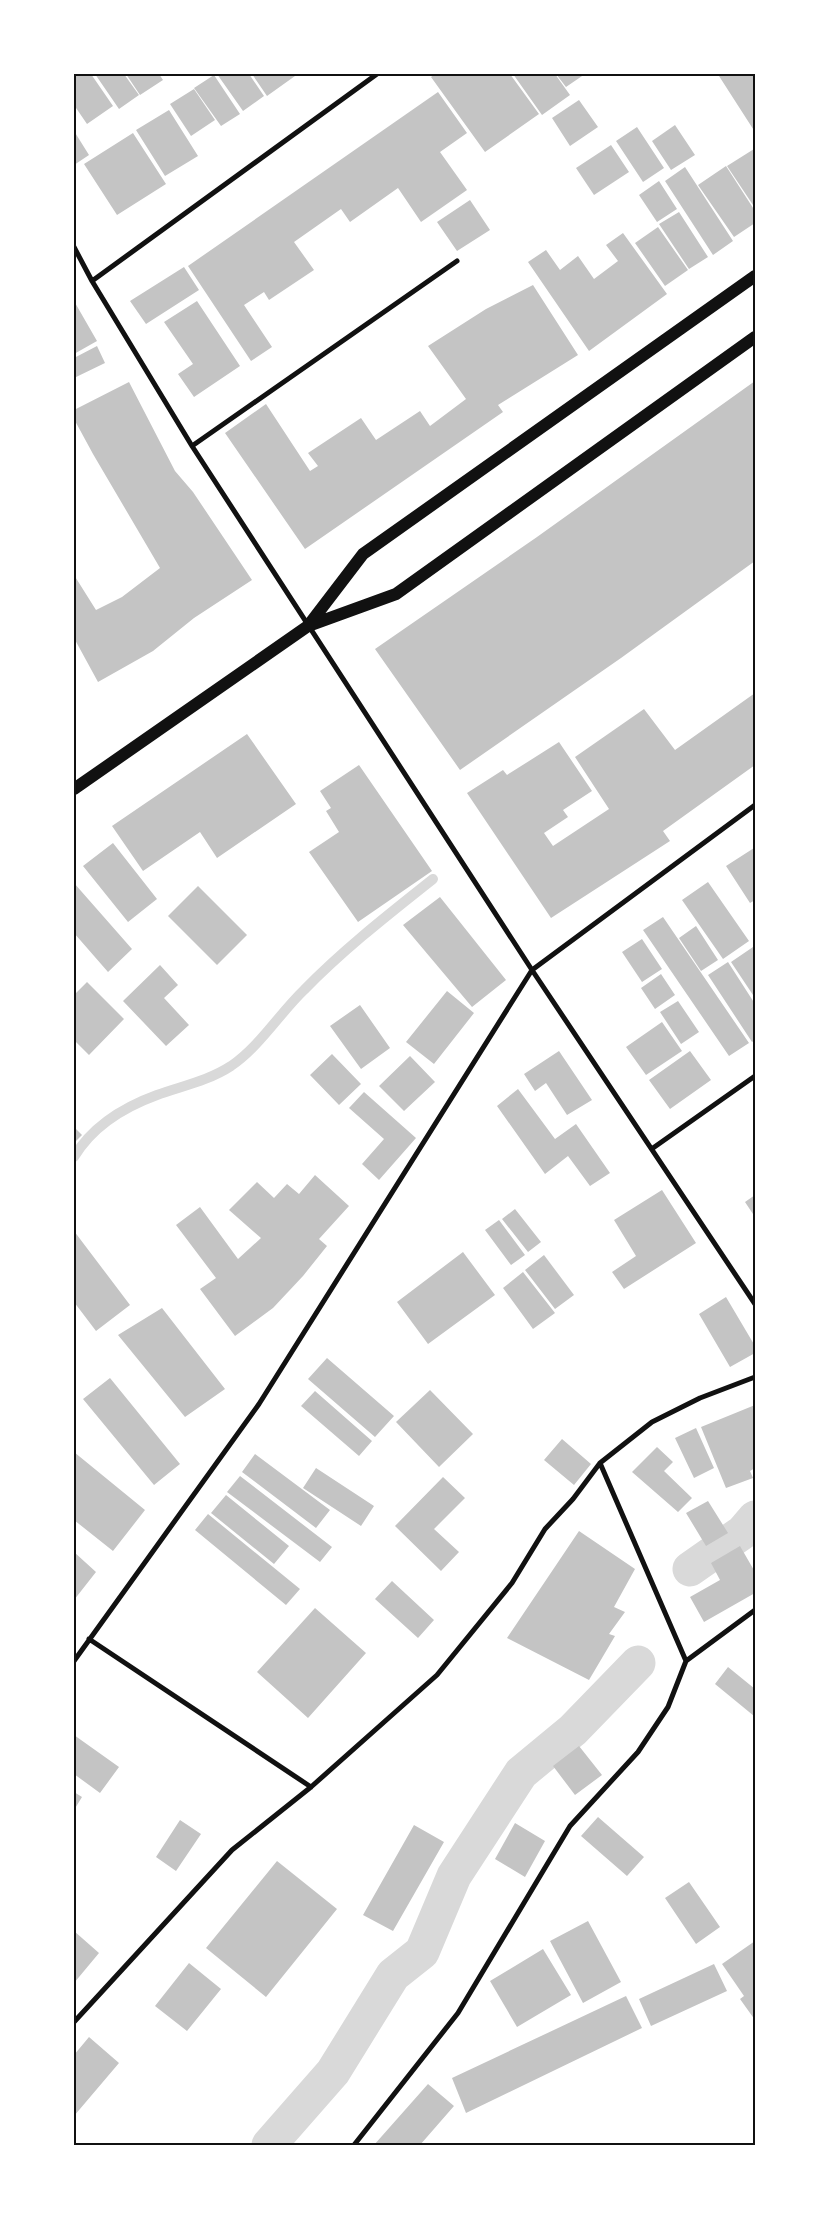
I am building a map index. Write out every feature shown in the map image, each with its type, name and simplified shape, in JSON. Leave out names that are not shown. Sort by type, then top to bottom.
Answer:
[{"type":"main road","points":[[308,626],[363,554],[755,276]]},
{"type":"main road","points":[[74,788],[308,626],[396,594],[755,336]]},
{"type":"street","points":[[92,281],[377,74]]},
{"type":"street","points":[[74,247],[92,281],[192,446],[532,970],[653,1148],[755,1304]]},
{"type":"street","points":[[192,446],[457,261]]},
{"type":"street","points":[[74,1661],[260,1404],[532,970],[755,805]]},
{"type":"street","points":[[653,1148],[755,1076]]},
{"type":"street","points":[[74,2022],[232,1850],[311,1787],[437,1675],[512,1583],[545,1529],[573,1499],[600,1463],[652,1422],[700,1398],[755,1377]]},
{"type":"street","points":[[600,1463],[686,1661]]},
{"type":"street","points":[[354,2145],[458,2013],[570,1826],[638,1752],[668,1707],[686,1661],[755,1610]]},
{"type":"street","points":[[89,1639],[311,1787]]},
{"type":"building","points":[[74,74],[91,74],[113,106],[87,124],[74,105]]},
{"type":"building","points":[[95,74],[124,74],[139,95],[119,109]]},
{"type":"building","points":[[126,74],[159,74],[163,80],[140,95]]},
{"type":"building","points":[[217,74],[249,74],[264,96],[243,111]]},
{"type":"building","points":[[252,74],[293,74],[295,76],[267,96]]},
{"type":"building","points":[[435,74],[510,74],[539,114],[485,152],[431,77]]},
{"type":"building","points":[[513,74],[555,74],[570,95],[542,115]]},
{"type":"building","points":[[556,74],[585,74],[566,87]]},
{"type":"building","points":[[722,74],[755,74],[755,132],[719,76]]},
{"type":"building","points":[[214,75],[240,114],[221,126],[194,88]]},
{"type":"building","points":[[194,89],[215,120],[191,136],[170,104]]},
{"type":"building","points":[[438,92],[467,133],[440,152],[467,190],[421,222],[398,188],[350,222],[341,209],[294,242],[314,270],[269,300],[264,292],[244,305],[272,347],[251,361],[188,266]]},
{"type":"building","points":[[579,100],[598,127],[570,146],[552,118]]},
{"type":"building","points":[[169,110],[198,156],[165,176],[136,130]]},
{"type":"building","points":[[675,125],[695,155],[671,170],[652,141]]},
{"type":"building","points":[[637,127],[664,168],[643,182],[616,141]]},
{"type":"building","points":[[74,131],[89,155],[74,165]]},
{"type":"building","points":[[133,133],[166,184],[117,215],[84,164]]},
{"type":"building","points":[[611,145],[629,172],[594,195],[576,168]]},
{"type":"building","points":[[754,149],[755,151],[755,208],[727,166]]},
{"type":"building","points":[[726,166],[755,211],[755,223],[734,237],[698,185]]},
{"type":"building","points":[[685,167],[733,241],[713,255],[665,181]]},
{"type":"building","points":[[659,181],[677,209],[657,222],[639,195]]},
{"type":"building","points":[[470,200],[490,230],[457,251],[437,222]]},
{"type":"building","points":[[679,212],[708,257],[689,269],[659,224]]},
{"type":"building","points":[[658,227],[688,270],[665,286],[635,243]]},
{"type":"building","points":[[623,233],[667,294],[589,351],[528,262],[546,250],[560,270],[578,256],[594,279],[618,261],[606,245]]},
{"type":"building","points":[[184,267],[199,290],[146,324],[130,301]]},
{"type":"building","points":[[533,285],[578,355],[498,405],[503,412],[305,549],[225,433],[266,404],[310,471],[318,466],[308,453],[361,418],[376,440],[420,411],[430,426],[466,399],[428,346],[486,309]]},
{"type":"building","points":[[74,301],[97,341],[74,354]]},
{"type":"building","points":[[197,301],[240,366],[194,397],[178,374],[193,364],[164,322]]},
{"type":"building","points":[[97,346],[105,363],[74,378],[74,358]]},
{"type":"building","points":[[755,381],[755,561],[621,658],[460,770],[375,649],[537,537]]},
{"type":"building","points":[[129,382],[175,471],[193,492],[252,580],[194,618],[153,651],[98,682],[74,638],[74,575],[96,610],[122,597],[160,568],[93,454],[74,419],[74,410]]},
{"type":"building","points":[[755,693],[755,765],[663,831],[670,841],[551,918],[467,793],[503,770],[507,775],[559,742],[592,791],[563,810],[568,817],[544,833],[553,846],[609,809],[575,757],[644,709],[675,750]]},
{"type":"building","points":[[247,734],[296,804],[217,858],[200,832],[143,871],[112,826]]},
{"type":"building","points":[[359,765],[432,871],[358,922],[309,852],[339,832],[326,811],[331,808],[320,791]]},
{"type":"building","points":[[113,843],[157,899],[128,922],[83,866]]},
{"type":"building","points":[[754,848],[755,900],[750,903],[726,866]]},
{"type":"building","points":[[708,882],[749,941],[723,959],[682,900]]},
{"type":"building","points":[[74,883],[132,949],[108,972],[74,933]]},
{"type":"building","points":[[198,886],[247,935],[217,965],[168,916]]},
{"type":"building","points":[[440,897],[506,980],[472,1007],[403,925]]},
{"type":"building","points":[[663,917],[749,1043],[729,1056],[643,930]]},
{"type":"building","points":[[696,926],[718,960],[701,971],[679,938]]},
{"type":"building","points":[[642,939],[662,969],[642,982],[622,952]]},
{"type":"building","points":[[753,947],[755,951],[755,998],[731,962]]},
{"type":"building","points":[[728,962],[755,1004],[755,1040],[752,1042],[708,975]]},
{"type":"building","points":[[160,965],[178,985],[164,998],[189,1025],[166,1046],[123,1001]]},
{"type":"building","points":[[661,974],[675,995],[655,1009],[641,988]]},
{"type":"building","points":[[87,982],[124,1019],[89,1055],[74,1040],[74,995]]},
{"type":"building","points":[[447,991],[474,1013],[434,1064],[406,1042]]},
{"type":"building","points":[[678,1001],[699,1032],[681,1044],[660,1012]]},
{"type":"building","points":[[360,1005],[390,1048],[361,1069],[330,1026]]},
{"type":"building","points":[[662,1022],[682,1051],[646,1075],[626,1047]]},
{"type":"building","points":[[559,1051],[592,1100],[567,1115],[546,1083],[535,1091],[524,1074]]},
{"type":"building","points":[[690,1051],[711,1080],[670,1109],[649,1080]]},
{"type":"building","points":[[332,1054],[361,1084],[339,1105],[310,1075]]},
{"type":"building","points":[[410,1056],[435,1082],[404,1111],[379,1086]]},
{"type":"building","points":[[518,1089],[555,1139],[576,1124],[610,1173],[590,1186],[568,1156],[545,1174],[497,1106]]},
{"type":"building","points":[[364,1092],[416,1138],[379,1180],[362,1164],[384,1139],[349,1108]]},
{"type":"building","points":[[74,1127],[82,1135],[74,1143]]},
{"type":"building","points":[[315,1175],[349,1206],[319,1239],[327,1246],[303,1276],[273,1308],[235,1336],[200,1289],[216,1278],[176,1225],[200,1207],[238,1259],[261,1238],[229,1210],[257,1182],[274,1198],[287,1184],[299,1194]]},
{"type":"building","points":[[662,1190],[696,1243],[624,1289],[612,1272],[636,1256],[614,1220]]},
{"type":"building","points":[[755,1195],[755,1217],[745,1202]]},
{"type":"building","points":[[515,1209],[541,1242],[528,1252],[502,1219]]},
{"type":"building","points":[[499,1220],[525,1255],[511,1265],[485,1230]]},
{"type":"building","points":[[74,1231],[130,1305],[96,1331],[74,1302]]},
{"type":"building","points":[[463,1252],[495,1295],[428,1344],[397,1302]]},
{"type":"building","points":[[544,1255],[574,1295],[555,1309],[525,1270]]},
{"type":"building","points":[[523,1272],[555,1313],[533,1329],[503,1288]]},
{"type":"building","points":[[726,1297],[755,1346],[755,1353],[730,1367],[699,1314]]},
{"type":"building","points":[[162,1308],[225,1389],[185,1417],[118,1335]]},
{"type":"building","points":[[327,1358],[394,1416],[375,1437],[308,1379]]},
{"type":"building","points":[[110,1378],[180,1464],[154,1485],[83,1399]]},
{"type":"building","points":[[430,1390],[473,1434],[439,1467],[396,1422]]},
{"type":"building","points":[[315,1391],[372,1441],[359,1456],[301,1406]]},
{"type":"building","points":[[755,1405],[755,1468],[750,1471],[753,1478],[726,1488],[701,1427]]},
{"type":"building","points":[[696,1428],[714,1468],[694,1478],[675,1438]]},
{"type":"building","points":[[562,1439],[591,1464],[574,1485],[544,1460]]},
{"type":"building","points":[[657,1447],[673,1462],[664,1471],[692,1498],[678,1512],[632,1472]]},
{"type":"building","points":[[74,1452],[145,1510],[113,1551],[74,1520]]},
{"type":"building","points":[[255,1454],[330,1510],[316,1528],[242,1472]]},
{"type":"building","points":[[316,1468],[374,1506],[361,1526],[303,1488]]},
{"type":"building","points":[[240,1476],[332,1547],[320,1562],[227,1492]]},
{"type":"building","points":[[443,1477],[465,1498],[434,1529],[459,1552],[441,1571],[395,1526]]},
{"type":"building","points":[[226,1495],[289,1546],[274,1564],[211,1513]]},
{"type":"building","points":[[708,1501],[728,1533],[706,1546],[686,1513]]},
{"type":"building","points":[[208,1514],[300,1589],[286,1605],[195,1530]]},
{"type":"building","points":[[579,1531],[635,1569],[614,1607],[625,1612],[609,1634],[615,1636],[589,1680],[507,1638]]},
{"type":"building","points":[[740,1546],[755,1572],[755,1593],[704,1622],[690,1597],[720,1580],[711,1563]]},
{"type":"building","points":[[74,1552],[96,1572],[74,1600]]},
{"type":"building","points":[[392,1581],[434,1620],[418,1638],[375,1599]]},
{"type":"building","points":[[315,1608],[366,1653],[308,1718],[257,1672]]},
{"type":"building","points":[[728,1667],[755,1689],[754,1716],[715,1684]]},
{"type":"building","points":[[74,1735],[119,1767],[100,1793],[74,1774]]},
{"type":"building","points":[[579,1746],[602,1775],[575,1795],[553,1766]]},
{"type":"building","points":[[74,1792],[82,1797],[74,1810]]},
{"type":"building","points":[[598,1817],[644,1857],[627,1876],[581,1836]]},
{"type":"building","points":[[180,1820],[201,1834],[176,1871],[156,1857]]},
{"type":"building","points":[[515,1823],[545,1841],[525,1877],[495,1859]]},
{"type":"building","points":[[414,1825],[444,1842],[393,1931],[363,1915]]},
{"type":"building","points":[[277,1861],[337,1909],[266,1997],[206,1948]]},
{"type":"building","points":[[689,1882],[720,1927],[696,1944],[665,1898]]},
{"type":"building","points":[[588,1921],[621,1982],[583,2003],[550,1941]]},
{"type":"building","points":[[74,1931],[99,1953],[74,1983]]},
{"type":"building","points":[[755,1941],[755,2020],[740,1999],[744,1996],[722,1964]]},
{"type":"building","points":[[543,1949],[571,1995],[517,2027],[490,1981]]},
{"type":"building","points":[[189,1963],[221,1989],[187,2031],[155,2006]]},
{"type":"building","points":[[714,1964],[727,1991],[651,2026],[639,1999]]},
{"type":"building","points":[[626,1996],[642,2028],[466,2113],[452,2078]]},
{"type":"building","points":[[89,2037],[119,2063],[74,2116],[74,2055]]},
{"type":"building","points":[[428,2084],[454,2106],[420,2145],[374,2145]]},
{"type":"waterway","points":[[74,1157],[81,1146],[99,1127],[121,1112],[157,1095],[213,1076],[231,1066],[251,1049],[295,999],[335,960],[433,879]]},
{"type":"waterway","points":[[690,1569],[743,1532],[755,1518]]},
{"type":"waterway","points":[[269,2145],[333,2072],[393,1975],[422,1952],[454,1876],[521,1773],[573,1730],[638,1663]]}]
